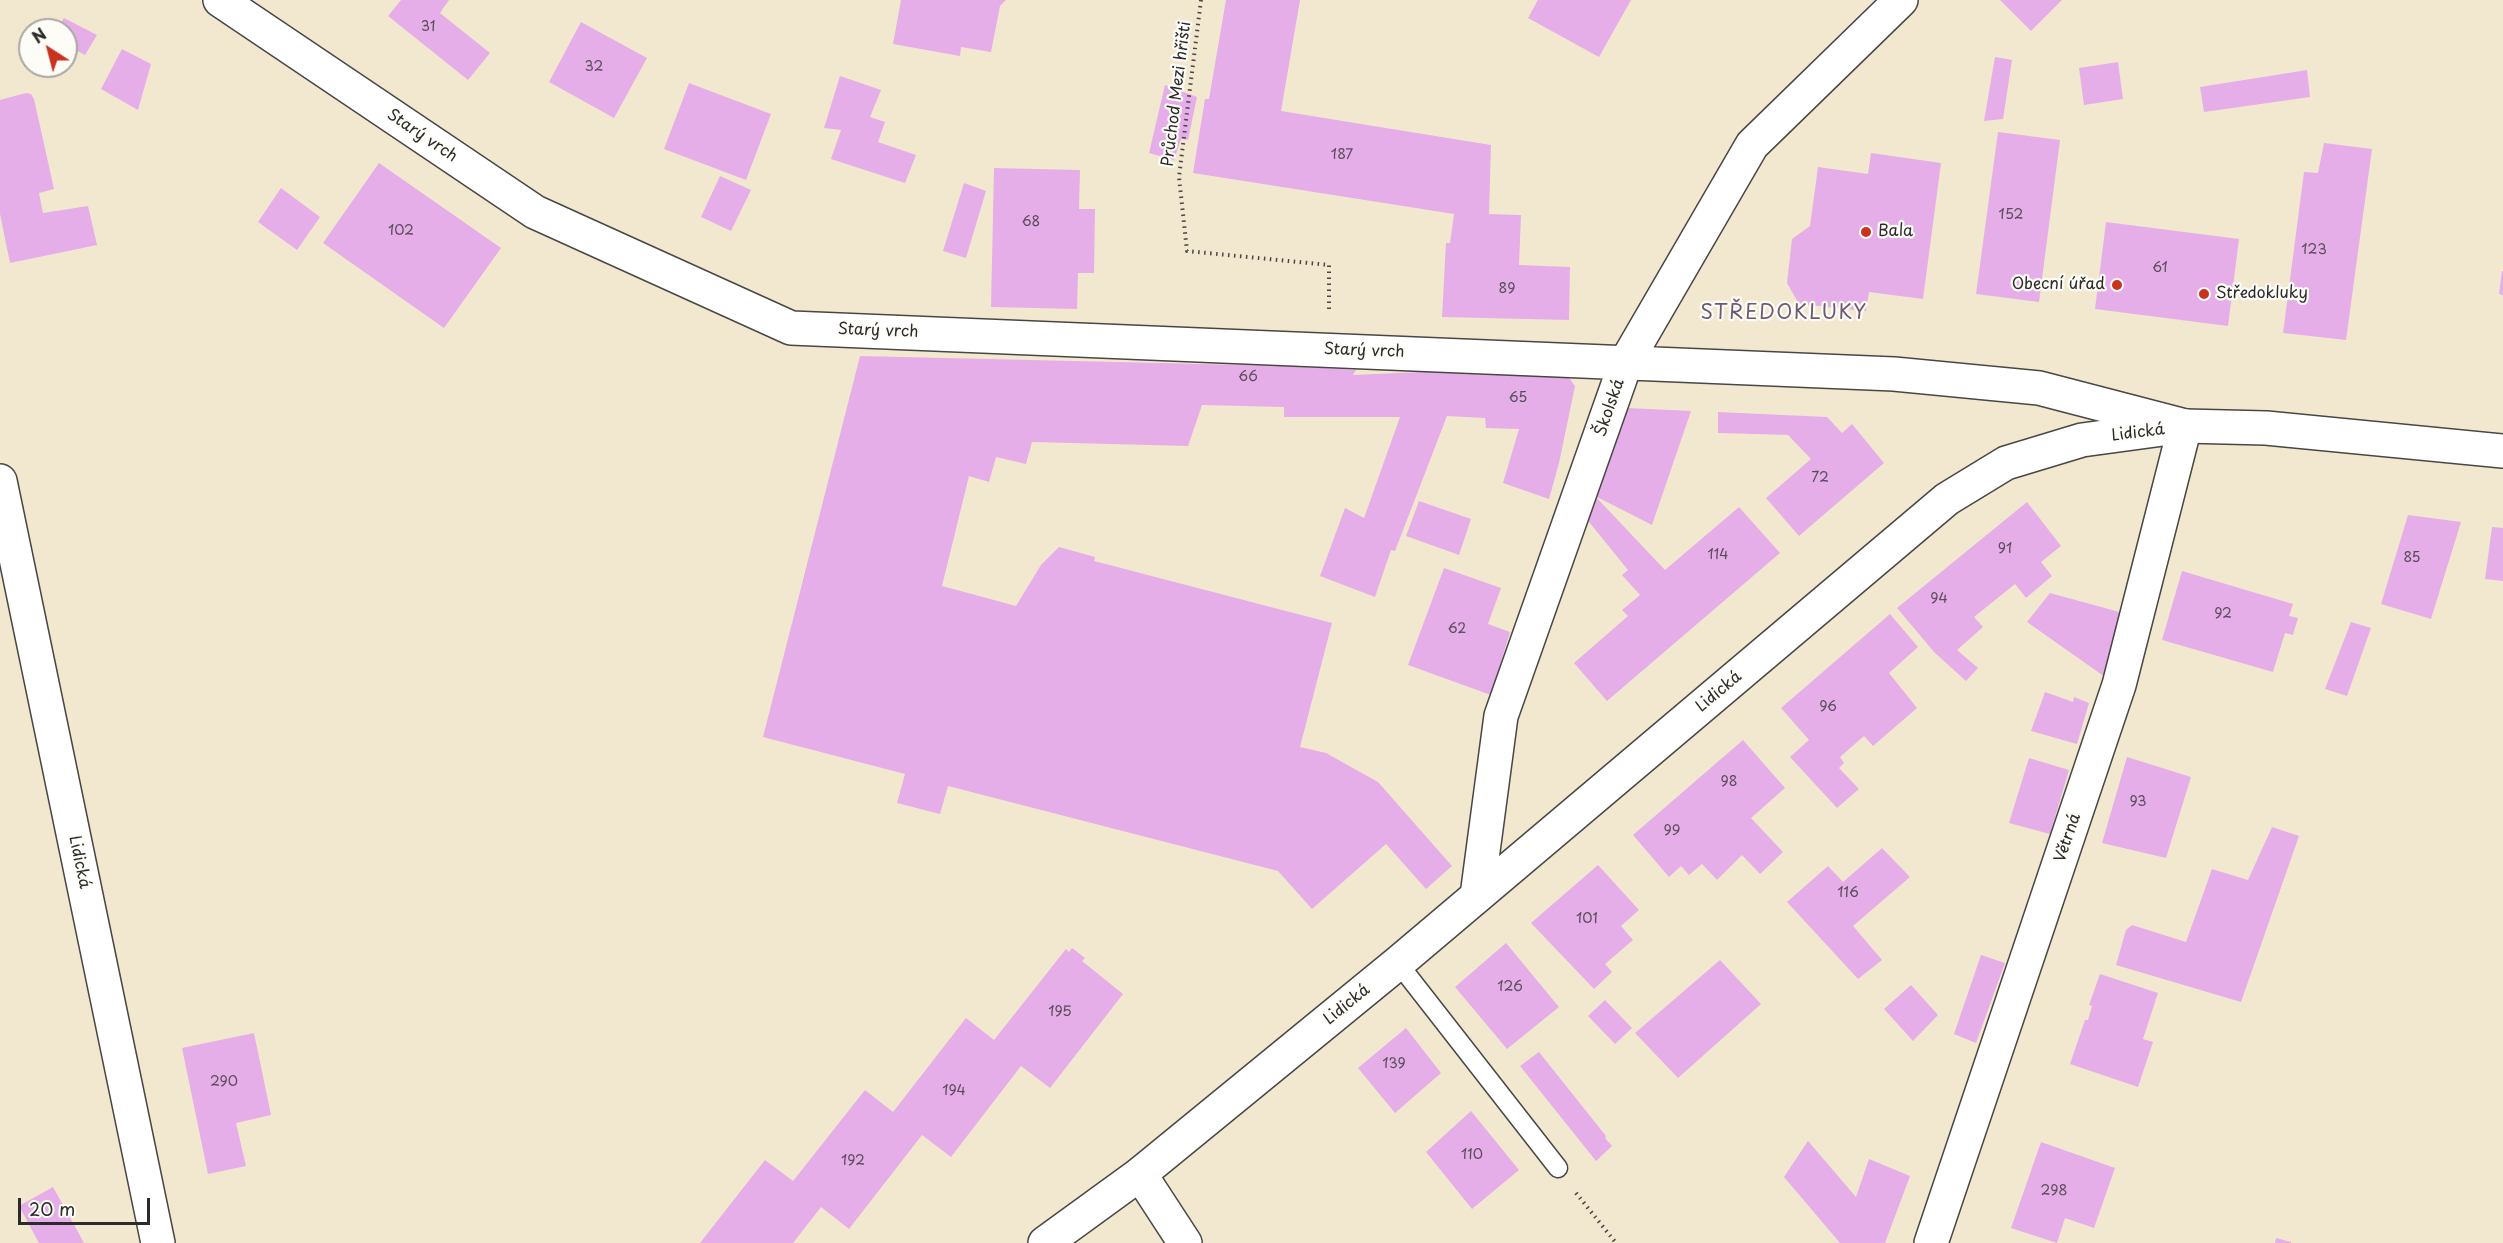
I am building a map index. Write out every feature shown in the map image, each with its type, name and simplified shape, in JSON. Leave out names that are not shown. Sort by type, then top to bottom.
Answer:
[{"type":"street","name":"Starý vrch","points":[[220,0],[535,212],[791,328],[1894,374],[2039,388],[2185,426]]},
{"type":"street","name":"Školská","points":[[1477,896],[1501,716],[1626,362],[1752,145],[1901,0]]},
{"type":"street","name":"Lidická","points":[[1045,1243],[1140,1174],[1398,963],[1947,499],[2006,463],[2082,440],[2185,426],[2266,428],[2503,451]]},
{"type":"street","name":"Větrná","points":[[1931,1243],[2119,685],[2185,426]]},
{"type":"street","name":"Lidická","points":[[0,481],[158,1243]]},
{"type":"street","points":[[1140,1174],[1185,1243]]},
{"type":"lane","points":[[1398,963],[1558,1168]]},
{"type":"path","name":"Průchod Mezi hřišti","points":[[1201,0],[1179,177],[1187,251],[1329,265],[1329,350]]},
{"type":"path","points":[[1558,1168],[1616,1243]]},
{"type":"building","points":[[401,0],[449,0],[440,13],[490,53],[468,80],[388,16]]},
{"type":"building","points":[[901,0],[1006,0],[1000,6],[991,52],[961,47],[960,56],[893,44]]},
{"type":"building","points":[[1226,0],[1300,0],[1281,111],[1491,145],[1489,214],[1521,215],[1519,265],[1570,267],[1569,320],[1442,317],[1446,243],[1450,243],[1454,214],[1193,173],[1205,99],[1209,99]]},
{"type":"building","points":[[1538,0],[1631,0],[1599,57],[1528,18]]},
{"type":"building","points":[[2000,0],[2062,0],[2031,31]]},
{"type":"building","points":[[581,22],[647,58],[614,118],[549,82]]},
{"type":"building","points":[[78,25],[97,35],[85,55],[78,51]]},
{"type":"building","points":[[122,49],[151,64],[138,110],[101,89]]},
{"type":"building","points":[[1995,57],[2012,60],[2003,119],[1984,121]]},
{"type":"building","points":[[2118,62],[2123,99],[2084,105],[2079,68]]},
{"type":"building","points":[[2307,70],[2310,97],[2204,112],[2200,87]]},
{"type":"building","points":[[840,76],[881,90],[870,117],[885,122],[878,142],[916,155],[905,183],[831,159],[841,130],[824,128]]},
{"type":"building","points":[[689,83],[771,114],[746,180],[664,149]]},
{"type":"building","points":[[1165,85],[1197,97],[1188,140],[1181,139],[1174,160],[1149,153]]},
{"type":"building","points":[[26,93],[31,94],[34,99],[54,189],[39,193],[43,213],[88,206],[97,245],[10,263],[0,214],[0,100]]},
{"type":"building","points":[[1998,132],[2060,140],[2039,302],[1976,294]]},
{"type":"building","points":[[2324,143],[2372,149],[2346,340],[2283,333],[2304,172],[2318,173]]},
{"type":"building","name":"Bala","points":[[1871,153],[1941,163],[1923,299],[1869,292],[1866,311],[1799,304],[1787,283],[1792,239],[1810,226],[1818,167],[1868,174]]},
{"type":"building","points":[[379,163],[501,248],[444,328],[323,243]]},
{"type":"building","points":[[994,168],[1080,170],[1079,209],[1095,209],[1094,273],[1078,273],[1077,309],[991,307]]},
{"type":"building","points":[[720,176],[751,190],[731,231],[701,217]]},
{"type":"building","points":[[964,183],[986,191],[966,258],[943,251]]},
{"type":"building","points":[[281,188],[320,217],[297,250],[258,222]]},
{"type":"building","points":[[2106,222],[2239,239],[2228,326],[2095,309]]},
{"type":"building","points":[[2503,271],[2503,295],[2499,294]]},
{"type":"building","points":[[860,356],[1286,366],[1356,370],[1353,375],[1464,370],[1566,374],[1575,386],[1549,499],[1503,483],[1519,429],[1486,428],[1485,418],[1447,416],[1395,551],[1391,550],[1375,597],[1320,576],[1345,508],[1364,518],[1400,417],[1284,417],[1284,407],[1202,405],[1188,446],[1032,442],[1026,464],[996,457],[989,482],[969,476],[942,586],[1016,606],[1041,565],[1059,547],[1095,557],[1094,561],[1332,623],[1300,747],[1326,753],[1378,782],[1452,866],[1426,889],[1386,844],[1312,909],[1278,871],[948,786],[940,814],[897,803],[905,774],[763,737]]},
{"type":"building","points":[[1627,408],[1691,411],[1652,525],[1595,496]]},
{"type":"building","points":[[1718,412],[1827,417],[1842,433],[1852,424],[1884,463],[1799,536],[1766,498],[1811,459],[1788,435],[1718,433]]},
{"type":"building","points":[[1595,496],[1665,570],[1739,507],[1780,553],[1607,701],[1574,663],[1628,616],[1622,610],[1640,595],[1622,575],[1628,570],[1585,517]]},
{"type":"building","points":[[1419,501],[1471,519],[1459,555],[1406,536]]},
{"type":"building","points":[[2027,502],[2061,546],[2041,562],[2052,576],[2026,598],[2015,584],[1974,617],[1983,627],[1957,650],[1978,668],[1966,681],[1934,652],[1897,608]]},
{"type":"building","points":[[2408,515],[2461,522],[2431,619],[2381,604]]},
{"type":"building","points":[[2492,527],[2503,528],[2503,581],[2485,579]]},
{"type":"building","points":[[1444,568],[1501,588],[1488,624],[1510,632],[1491,695],[1408,665]]},
{"type":"building","points":[[2182,571],[2293,604],[2289,616],[2298,618],[2293,635],[2285,633],[2273,672],[2162,640]]},
{"type":"building","points":[[2050,593],[2123,613],[2105,677],[2027,622]]},
{"type":"building","points":[[1890,614],[1918,647],[1889,673],[1917,708],[1873,746],[1864,736],[1840,757],[1844,763],[1839,768],[1859,789],[1837,808],[1790,757],[1809,740],[1781,708]]},
{"type":"building","points":[[2351,622],[2371,628],[2347,696],[2325,689]]},
{"type":"building","points":[[2045,692],[2073,702],[2074,697],[2089,703],[2077,744],[2031,731]]},
{"type":"building","points":[[1743,740],[1785,788],[1751,818],[1783,852],[1760,874],[1742,855],[1717,880],[1702,864],[1689,875],[1681,866],[1669,877],[1633,835]]},
{"type":"building","points":[[2127,757],[2191,777],[2166,858],[2102,843]]},
{"type":"building","points":[[2029,758],[2069,770],[2050,834],[2009,823]]},
{"type":"building","points":[[2272,827],[2299,836],[2241,1002],[2116,965],[2126,930],[2132,925],[2186,942],[2212,869],[2248,880]]},
{"type":"building","points":[[1882,848],[1910,877],[1853,926],[1882,960],[1858,979],[1787,902],[1828,866],[1843,882]]},
{"type":"building","points":[[1598,865],[1639,910],[1621,926],[1633,940],[1605,964],[1612,972],[1594,989],[1531,923]]},
{"type":"building","points":[[1506,943],[1559,1007],[1507,1049],[1455,987]]},
{"type":"building","points":[[1072,948],[1085,958],[1082,961],[1123,994],[1050,1088],[1021,1066],[951,1157],[922,1135],[849,1229],[821,1207],[793,1243],[700,1243],[765,1160],[793,1181],[865,1090],[893,1112],[966,1018],[994,1040],[1066,949],[1069,952]]},
{"type":"building","points":[[1981,955],[2005,963],[1976,1043],[1954,1034]]},
{"type":"building","points":[[1720,960],[1761,1004],[1678,1078],[1635,1033]]},
{"type":"building","points":[[2100,974],[2158,993],[2143,1039],[2153,1042],[2138,1087],[2070,1064],[2085,1020],[2088,1020],[2092,1006],[2089,1005]]},
{"type":"building","points":[[1911,985],[1938,1015],[1913,1041],[1884,1009]]},
{"type":"building","points":[[1605,1000],[1632,1028],[1615,1044],[1588,1016]]},
{"type":"building","points":[[1406,1028],[1441,1073],[1395,1113],[1358,1068]]},
{"type":"building","points":[[254,1033],[271,1115],[236,1123],[246,1166],[208,1174],[182,1048]]},
{"type":"building","points":[[1539,1052],[1612,1146],[1596,1161],[1520,1066]]},
{"type":"building","points":[[1471,1111],[1519,1170],[1472,1209],[1426,1152]]},
{"type":"building","points":[[1808,1141],[1856,1197],[1869,1159],[1910,1176],[1885,1243],[1840,1243],[1784,1177]]},
{"type":"building","points":[[2041,1142],[2115,1168],[2094,1228],[2065,1218],[2057,1243],[2011,1228]]},
{"type":"building","points":[[53,1187],[84,1243],[39,1243],[19,1206]]},
{"type":"building","points":[[2276,1238],[2291,1242],[2291,1243],[2275,1243]]},
{"type":"place","name":"Bala","points":[[1866,232]]},
{"type":"place","name":"Obecní úřad","points":[[2117,285]]},
{"type":"place","name":"Středokluky","points":[[2204,294]]},
{"type":"district","name":"STŘEDOKLUKY","points":[[1784,313]]}]
